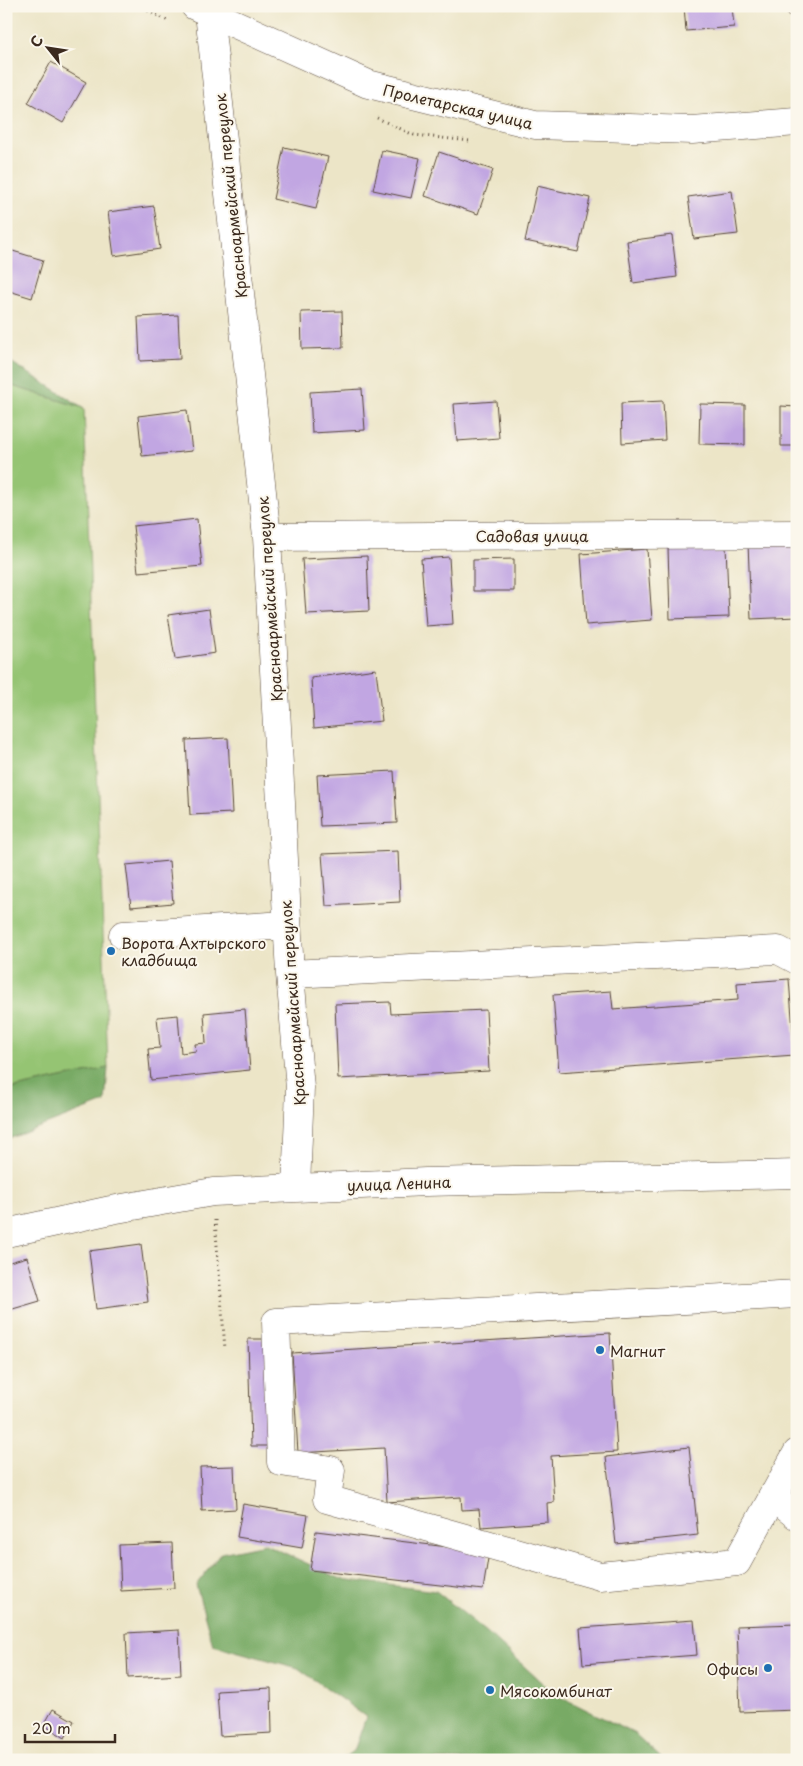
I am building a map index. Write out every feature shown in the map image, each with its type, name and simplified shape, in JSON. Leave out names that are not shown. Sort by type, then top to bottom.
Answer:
[{"type":"street","name":"Пролетарская улица","points":[[202,10],[368,84],[535,125],[692,130],[797,122]]},
{"type":"street","name":"Красноармейский переулок","points":[[202,10],[267,537],[287,925],[300,1088],[296,1187]]},
{"type":"street","name":"Садовая улица","points":[[267,537],[797,534]]},
{"type":"street","points":[[123,935],[287,925]]},
{"type":"street","points":[[290,974],[778,950],[797,960]]},
{"type":"street","name":"улица Ленина","points":[[6,1233],[111,1210],[213,1192],[426,1182],[797,1174]]},
{"type":"street","points":[[797,1294],[276,1322],[282,1462],[331,1470],[327,1500],[600,1576],[737,1562],[797,1453]]},
{"type":"street","points":[[772,1496],[797,1516]]},
{"type":"path","points":[[213,1192],[225,1349]]},
{"type":"green space","points":[[6,359],[84,408],[6,384]]},
{"type":"green space","points":[[6,384],[84,408],[108,1068],[6,1090]]},
{"type":"green space","points":[[108,1068],[105,1102],[6,1140],[6,1090]]},
{"type":"green space","points":[[265,1544],[341,1579],[436,1591],[488,1633],[553,1693],[635,1734],[663,1760],[341,1760],[354,1751],[366,1717],[298,1668],[213,1645],[196,1585],[221,1553]]},
{"type":"building","points":[[684,6],[732,6],[734,27],[686,31]]},
{"type":"building","points":[[787,6],[797,6],[797,15],[788,16]]},
{"type":"building","points":[[51,62],[86,82],[63,123],[28,103]]},
{"type":"building","points":[[284,147],[328,157],[316,209],[273,199]]},
{"type":"building","points":[[382,150],[420,158],[411,198],[373,190]]},
{"type":"building","points":[[439,152],[493,170],[478,214],[425,196]]},
{"type":"building","points":[[537,186],[590,198],[578,252],[525,241]]},
{"type":"building","points":[[732,191],[738,234],[694,239],[688,197]]},
{"type":"building","points":[[154,206],[160,249],[114,256],[108,212]]},
{"type":"building","points":[[672,235],[677,277],[633,283],[627,241]]},
{"type":"building","points":[[6,249],[43,260],[32,298],[6,290]]},
{"type":"building","points":[[342,311],[343,348],[302,349],[301,312]]},
{"type":"building","points":[[178,315],[180,359],[140,361],[138,317]]},
{"type":"building","points":[[362,389],[365,430],[312,433],[310,392]]},
{"type":"building","points":[[496,401],[499,438],[457,441],[454,404]]},
{"type":"building","points":[[663,401],[665,440],[622,443],[621,403]]},
{"type":"building","points":[[700,404],[745,405],[745,445],[699,444]]},
{"type":"building","points":[[781,406],[797,407],[797,446],[781,446]]},
{"type":"building","points":[[187,410],[192,451],[142,456],[138,416]]},
{"type":"building","points":[[197,519],[202,566],[138,572],[133,526]]},
{"type":"building","points":[[797,541],[797,617],[751,619],[748,543]]},
{"type":"building","points":[[726,546],[729,617],[670,619],[668,547]]},
{"type":"building","points":[[647,549],[652,620],[586,625],[581,554]]},
{"type":"building","points":[[367,556],[369,611],[306,614],[302,559]]},
{"type":"building","points":[[449,557],[453,624],[426,626],[421,559]]},
{"type":"building","points":[[514,559],[514,591],[473,591],[473,560]]},
{"type":"building","points":[[209,609],[215,653],[175,659],[168,615]]},
{"type":"building","points":[[376,669],[382,721],[314,728],[311,678]]},
{"type":"building","points":[[228,738],[232,813],[190,815],[186,740]]},
{"type":"building","points":[[394,771],[397,823],[320,826],[317,775]]},
{"type":"building","points":[[398,851],[400,902],[326,906],[322,854]]},
{"type":"building","points":[[169,861],[173,903],[131,907],[126,865]]},
{"type":"building","points":[[789,979],[795,1055],[559,1072],[553,995],[611,991],[613,1009],[738,1000],[737,983]]},
{"type":"building","points":[[390,1002],[391,1014],[486,1010],[489,1071],[338,1079],[335,1004]]},
{"type":"building","points":[[245,1009],[250,1070],[151,1080],[148,1049],[160,1048],[157,1017],[178,1015],[181,1053],[196,1051],[195,1044],[206,1043],[204,1013]]},
{"type":"building","points":[[141,1244],[148,1302],[96,1309],[89,1251]]},
{"type":"building","points":[[27,1257],[40,1301],[6,1311],[6,1263]]},
{"type":"building","points":[[610,1333],[617,1452],[551,1456],[554,1502],[547,1503],[548,1522],[481,1527],[479,1509],[462,1510],[461,1497],[387,1502],[384,1448],[298,1453],[292,1353]]},
{"type":"building","points":[[248,1339],[267,1339],[269,1446],[251,1446]]},
{"type":"building","points":[[689,1447],[698,1535],[616,1544],[606,1457]]},
{"type":"building","points":[[234,1466],[236,1509],[202,1511],[200,1467]]},
{"type":"building","points":[[243,1504],[308,1515],[302,1548],[237,1537]]},
{"type":"building","points":[[316,1531],[489,1552],[483,1590],[310,1570]]},
{"type":"building","points":[[172,1543],[174,1588],[121,1591],[119,1545]]},
{"type":"building","points":[[694,1620],[697,1655],[583,1664],[580,1628]]},
{"type":"building","name":"Офисы","points":[[797,1624],[797,1710],[740,1712],[737,1626]]},
{"type":"building","points":[[179,1630],[181,1675],[128,1678],[126,1633]]},
{"type":"building","points":[[271,1688],[272,1733],[220,1736],[217,1691]]},
{"type":"building","points":[[53,1709],[74,1721],[65,1738],[44,1725]]},
{"type":"place","name":"Ворота Ахтырского кладбища","points":[[111,951]]},
{"type":"place","name":"Магнит","points":[[600,1350]]},
{"type":"place","name":"Офисы","points":[[768,1668]]},
{"type":"place","name":"Мясокомбинат","points":[[490,1690]]}]
